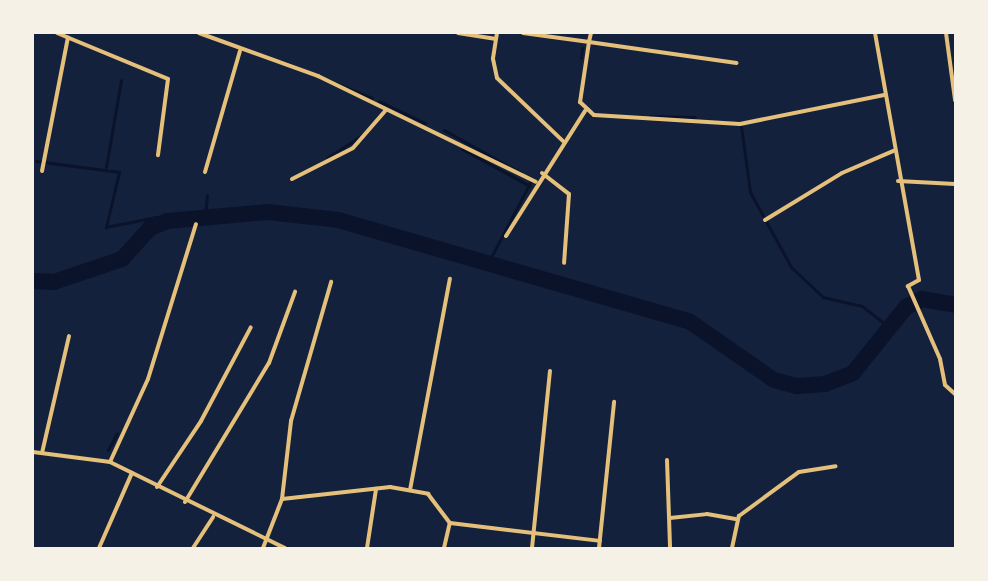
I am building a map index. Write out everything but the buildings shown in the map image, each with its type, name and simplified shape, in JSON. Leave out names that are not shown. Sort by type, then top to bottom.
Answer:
[{"type":"street","points":[[57,33],[168,79],[158,155]]},
{"type":"street","points":[[199,33],[240,51],[318,76],[385,111],[536,182]]},
{"type":"street","points":[[458,33],[495,39]]},
{"type":"street","points":[[496,33],[494,69],[503,86],[563,141]]},
{"type":"street","points":[[523,33],[737,63]]},
{"type":"street","points":[[585,111],[580,102],[591,33]]},
{"type":"street","points":[[875,33],[898,181],[919,280],[908,286],[921,311],[945,385],[955,394]]},
{"type":"street","points":[[946,33],[955,100]]},
{"type":"street","points":[[42,171],[68,37]]},
{"type":"street","points":[[204,172],[240,51]]},
{"type":"street","points":[[585,111],[740,124],[884,95]]},
{"type":"street","points":[[292,179],[353,148],[385,111]]},
{"type":"street","points":[[506,236],[536,182],[585,111]]},
{"type":"street","points":[[765,220],[842,173],[893,151]]},
{"type":"street","points":[[542,173],[569,194],[564,263]]},
{"type":"street","points":[[898,181],[955,184]]},
{"type":"street","points":[[110,462],[148,379],[196,225]]},
{"type":"street","points":[[410,490],[416,434],[450,279]]},
{"type":"street","points":[[263,548],[282,499],[291,421],[331,282]]},
{"type":"street","points":[[185,502],[269,363],[295,292]]},
{"type":"street","points":[[157,487],[201,421],[251,327]]},
{"type":"street","points":[[42,453],[69,336]]},
{"type":"street","points":[[532,548],[550,370]]},
{"type":"street","points":[[598,548],[614,402]]},
{"type":"street","points":[[33,452],[110,462],[213,517],[285,548]]},
{"type":"street","points":[[667,460],[670,548]]},
{"type":"street","points":[[732,548],[736,519],[799,472],[836,465]]},
{"type":"street","points":[[99,548],[132,473]]},
{"type":"street","points":[[367,548],[376,489]]},
{"type":"street","points":[[282,499],[376,489],[410,490],[438,500],[450,523],[444,548]]},
{"type":"street","points":[[670,518],[707,514],[736,519]]},
{"type":"street","points":[[193,548],[213,517]]},
{"type":"street","points":[[450,523],[535,536],[600,541]]},
{"type":"waterway","points":[[581,58],[582,48]]},
{"type":"waterway","points":[[281,61],[372,98]]},
{"type":"waterway","points":[[106,167],[121,80]]},
{"type":"waterway","points":[[379,101],[425,123]]},
{"type":"waterway","points":[[650,116],[695,117]]},
{"type":"waterway","points":[[741,126],[750,192],[791,267],[823,297],[862,306],[888,326]]},
{"type":"waterway","points":[[444,130],[521,173]]},
{"type":"waterway","points":[[327,158],[362,135]]},
{"type":"waterway","points":[[462,149],[530,186]]},
{"type":"waterway","points":[[36,161],[119,172],[106,227],[156,217],[167,221]]},
{"type":"waterway","points":[[489,261],[532,179]]},
{"type":"waterway","points":[[205,217],[207,195]]},
{"type":"waterway","points":[[33,281],[54,282],[122,259],[150,228],[167,221],[268,212],[338,220],[689,321],[774,380],[797,386],[825,384],[853,373],[906,307],[922,299],[955,305]]},
{"type":"waterway","points":[[108,450],[117,433]]}]
